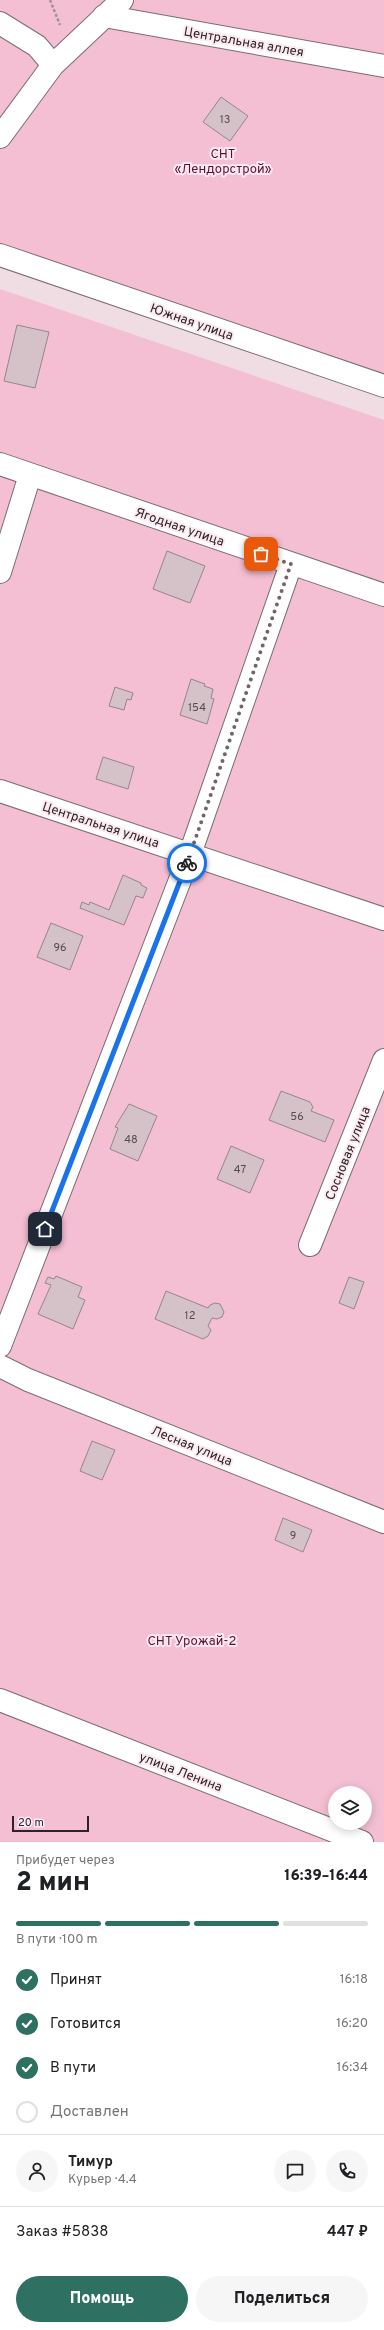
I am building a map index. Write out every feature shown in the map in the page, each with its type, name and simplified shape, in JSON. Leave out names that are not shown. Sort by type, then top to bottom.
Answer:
[{"type":"street","points":[[0,137],[53,65],[122,0]]},
{"type":"street","name":"Центральная аллея","points":[[104,16],[384,66]]},
{"type":"street","points":[[0,23],[37,46],[53,65]]},
{"type":"street","name":"Южная улица","points":[[0,255],[384,386]]},
{"type":"street","name":"Ягодная улица","points":[[0,464],[384,595]]},
{"type":"street","points":[[0,572],[30,475]]},
{"type":"street","points":[[0,1346],[190,854],[291,564]]},
{"type":"street","name":"Центральная улица","points":[[0,791],[384,919]]},
{"type":"street","name":"Сосновая улица","points":[[310,1245],[384,1060]]},
{"type":"street","name":"Лесная улица","points":[[0,1366],[28,1380],[384,1522]]},
{"type":"street","name":"улица Ленина","points":[[0,1700],[362,1842]]},
{"type":"green space","name":"СНТ «Лендорстрой»","points":[[0,0],[384,0],[384,386],[0,255]]},
{"type":"green space","name":"СНТ Урожай-2","points":[[0,289],[384,420],[384,1842],[0,1842]]},
{"type":"building","points":[[221,97],[248,116],[230,141],[203,122]]},
{"type":"building","points":[[17,325],[49,332],[35,388],[4,381]]},
{"type":"building","points":[[167,551],[205,566],[190,603],[153,589]]},
{"type":"building","points":[[191,679],[205,684],[204,686],[213,689],[211,698],[214,699],[207,724],[180,715]]},
{"type":"building","points":[[115,687],[133,693],[131,700],[127,699],[124,710],[109,706]]},
{"type":"building","points":[[103,757],[134,767],[128,789],[96,779]]},
{"type":"building","points":[[123,875],[141,883],[141,885],[147,888],[143,898],[136,896],[124,925],[80,908],[82,902],[89,905],[90,902],[109,910]]},
{"type":"building","points":[[51,923],[83,936],[70,970],[37,957]]},
{"type":"building","points":[[281,1091],[310,1102],[313,1107],[311,1111],[334,1120],[325,1142],[269,1120]]},
{"type":"building","points":[[129,1104],[157,1116],[138,1161],[110,1149],[118,1128],[115,1127]]},
{"type":"building","points":[[231,1146],[264,1160],[250,1193],[217,1179]]},
{"type":"building","points":[[56,1276],[82,1287],[78,1297],[85,1300],[73,1329],[38,1314],[51,1285],[45,1283],[48,1277],[54,1279]]},
{"type":"building","points":[[349,1277],[364,1282],[354,1309],[339,1303]]},
{"type":"building","points":[[166,1291],[208,1308],[210,1305],[215,1303],[220,1304],[224,1312],[222,1317],[217,1319],[212,1318],[208,1326],[211,1330],[208,1336],[203,1339],[155,1319]]},
{"type":"building","points":[[92,1441],[115,1450],[102,1480],[80,1471]]},
{"type":"building","points":[[283,1518],[312,1530],[303,1552],[275,1540]]},
{"type":"way so far","points":[[187,863],[291,564],[261,554]]},
{"type":"route","points":[[45,1229],[187,863]]}]
